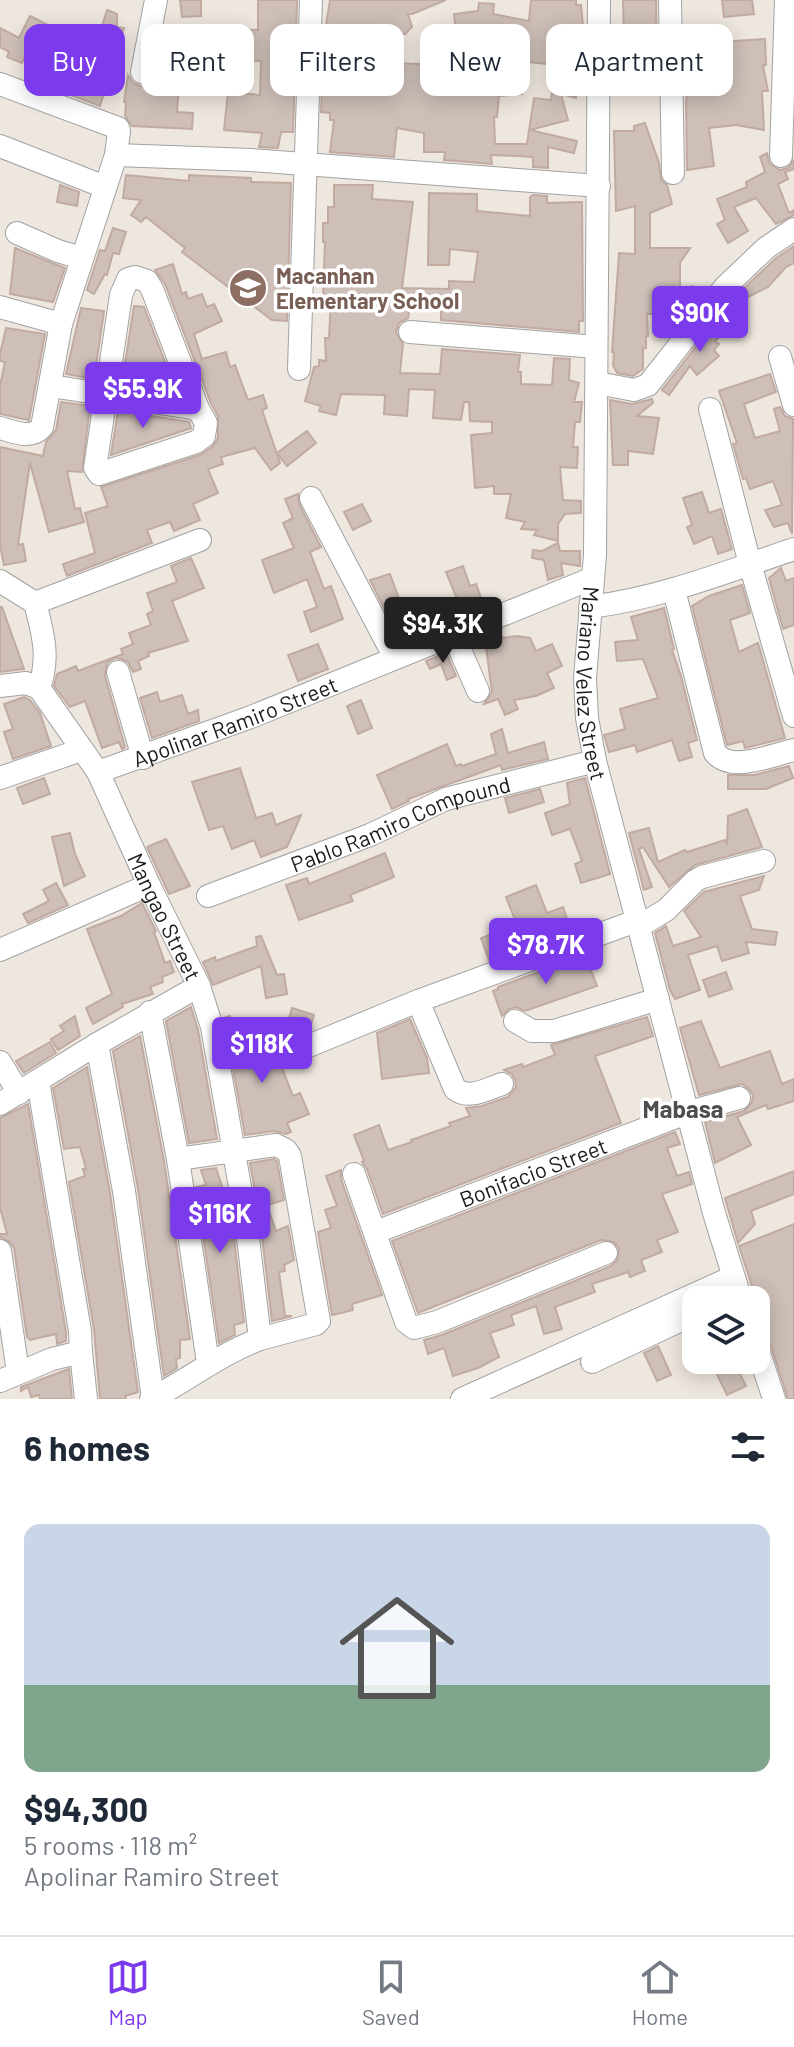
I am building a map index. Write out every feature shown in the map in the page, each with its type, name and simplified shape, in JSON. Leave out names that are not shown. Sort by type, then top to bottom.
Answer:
[{"type":"street","points":[[151,24],[156,0]]},
{"type":"street","points":[[299,369],[311,0]]},
{"type":"street","name":"Mariano Velez Street","points":[[599,0],[597,383],[593,578],[585,678],[587,718],[595,761],[732,1286]]},
{"type":"street","points":[[670,0],[673,173]]},
{"type":"street","points":[[781,156],[789,11]]},
{"type":"street","points":[[0,84],[118,128],[116,155],[61,324],[51,386],[39,431],[29,435],[0,428]]},
{"type":"street","points":[[0,146],[105,187]]},
{"type":"street","points":[[116,155],[306,164],[599,186]]},
{"type":"street","points":[[597,383],[634,390],[648,385],[725,287],[766,248],[794,229]]},
{"type":"street","points":[[17,233],[81,258]]},
{"type":"street","points":[[141,277],[147,281],[156,300],[206,423],[204,436],[196,442],[99,474],[95,468],[105,396],[121,295],[128,279],[141,277]]},
{"type":"street","points":[[0,307],[61,324]]},
{"type":"street","points":[[410,332],[596,347]]},
{"type":"street","points":[[780,357],[794,405]]},
{"type":"street","points":[[51,386],[198,409]]},
{"type":"street","points":[[710,409],[794,716]]},
{"type":"street","points":[[311,498],[395,658]]},
{"type":"street","points":[[35,603],[200,540]]},
{"type":"street","points":[[590,607],[629,602],[674,590],[794,549]]},
{"type":"street","name":"Apolinar Ramiro Street","points":[[98,772],[251,717],[593,578]]},
{"type":"street","points":[[0,581],[35,603],[45,647],[44,674],[39,688],[26,683],[0,686]]},
{"type":"street","points":[[674,590],[715,753],[722,761],[733,763],[794,750]]},
{"type":"street","points":[[453,634],[478,691]]},
{"type":"street","points":[[118,672],[143,758]]},
{"type":"street","name":"Mangao Street","points":[[39,688],[98,772],[199,986],[212,1027],[246,1221],[260,1339]]},
{"type":"street","points":[[0,778],[81,750]]},
{"type":"street","name":"Pablo Ramiro Compound","points":[[208,896],[370,835],[446,799],[595,761]]},
{"type":"street","points":[[311,1045],[418,1001],[637,924],[666,910],[702,877],[764,861]]},
{"type":"street","points":[[0,950],[149,885]]},
{"type":"street","points":[[0,1062],[9,1099],[150,1012],[199,986]]},
{"type":"street","points":[[515,1021],[532,1031],[554,1031],[658,999]]},
{"type":"street","points":[[418,1001],[455,1089],[469,1095],[502,1084]]},
{"type":"street","points":[[150,1012],[178,1159],[208,1363]]},
{"type":"street","points":[[97,1044],[124,1191],[152,1399],[208,1363],[260,1339],[319,1321],[290,1156],[286,1150],[276,1145],[178,1159]]},
{"type":"street","points":[[38,1081],[80,1331],[86,1399]]},
{"type":"street","name":"Bonifacio Street","points":[[376,1232],[689,1112],[739,1098]]},
{"type":"street","points":[[354,1174],[406,1322],[414,1328],[437,1322],[606,1253]]},
{"type":"street","points":[[0,1251],[9,1377],[52,1359],[81,1352]]},
{"type":"street","points":[[462,1399],[682,1312]]},
{"type":"street","points":[[592,1362],[682,1320]]},
{"type":"street","points":[[766,1374],[774,1399]]},
{"type":"building","points":[[180,0],[201,0],[201,16],[182,17]]},
{"type":"building","points":[[258,0],[297,0],[296,24],[270,24],[270,96],[294,96],[293,132],[281,132],[278,148],[259,147],[262,133],[224,130],[228,96],[260,95],[261,61],[254,61],[254,30],[258,30]]},
{"type":"building","points":[[330,0],[446,0],[408,14],[412,27],[405,34],[404,24],[326,24]]},
{"type":"building","points":[[531,0],[576,0],[576,5],[581,5],[583,24],[546,24],[546,64],[530,62],[530,24],[455,24],[454,14],[478,11],[479,3],[494,4],[493,14],[529,21]]},
{"type":"building","points":[[623,0],[656,0],[656,24],[624,24]]},
{"type":"building","points":[[722,0],[752,0],[754,14],[724,17]]},
{"type":"building","points":[[107,10],[117,14],[117,24],[103,24]]},
{"type":"building","points":[[30,16],[46,24],[26,24]]},
{"type":"building","points":[[0,28],[19,38],[24,28],[22,63],[7,57],[9,52],[0,47]]},
{"type":"building","points":[[765,39],[766,65],[763,65],[768,91],[762,91],[764,130],[736,125],[709,128],[714,166],[687,170],[687,96],[733,96],[733,41]]},
{"type":"building","points":[[404,63],[420,64],[420,96],[499,96],[497,117],[494,117],[495,144],[527,144],[534,98],[551,100],[552,96],[562,96],[568,120],[530,130],[577,141],[574,153],[548,147],[548,168],[533,167],[533,157],[491,155],[492,164],[444,160],[445,152],[424,152],[424,133],[397,128],[394,157],[330,152],[334,120],[330,120],[330,113],[321,112],[322,96],[404,96]]},
{"type":"building","points":[[128,75],[133,83],[141,86],[141,96],[178,96],[177,112],[193,113],[192,129],[132,126],[125,116]]},
{"type":"building","points":[[73,96],[103,96],[100,106]]},
{"type":"building","points":[[645,123],[659,163],[661,180],[667,185],[672,204],[650,213],[650,248],[690,248],[680,263],[680,291],[693,286],[698,298],[689,310],[686,303],[653,306],[653,314],[647,314],[648,336],[646,348],[643,348],[643,369],[633,376],[617,373],[613,365],[619,253],[635,254],[635,206],[616,211],[614,131],[634,131],[634,126]]},
{"type":"building","points":[[767,153],[769,163],[780,170],[788,168],[794,160],[794,169],[785,172],[788,179],[778,184],[789,213],[794,210],[794,215],[776,224],[756,198],[734,207],[748,231],[728,243],[717,224],[725,220],[717,199],[747,187],[746,182],[765,172],[760,157]]},
{"type":"building","name":"Macanhan Elementary School","points":[[126,175],[189,181],[189,175],[251,178],[251,182],[291,183],[287,321],[272,320],[182,252],[185,248],[146,217],[141,222],[131,215],[141,200],[123,198]]},
{"type":"building","points":[[60,185],[79,192],[77,206],[57,202]]},
{"type":"building","points":[[334,185],[373,185],[372,199],[413,202],[402,288],[449,289],[449,281],[474,282],[478,252],[450,249],[449,265],[428,265],[429,193],[477,194],[477,211],[530,216],[530,197],[533,195],[547,196],[547,203],[582,202],[583,321],[579,321],[579,332],[441,320],[441,309],[410,307],[408,318],[399,323],[396,332],[403,344],[400,373],[440,374],[442,349],[520,355],[518,372],[521,372],[521,384],[552,385],[554,358],[570,359],[569,380],[579,383],[574,402],[582,402],[580,422],[575,422],[573,447],[578,447],[577,468],[560,467],[563,500],[581,501],[581,513],[565,514],[558,524],[558,541],[534,535],[537,530],[521,529],[525,522],[506,518],[511,494],[494,494],[494,486],[475,488],[471,435],[492,433],[492,422],[470,421],[469,402],[464,402],[461,420],[433,418],[435,390],[409,389],[407,416],[384,414],[385,395],[341,394],[336,415],[319,411],[321,406],[305,401],[314,367],[319,366],[319,360],[326,361],[325,338],[329,338],[331,298],[323,298],[323,223],[328,223],[328,207],[334,207]]},
{"type":"building","points":[[113,228],[126,232],[119,254],[113,253],[107,275],[94,294],[87,290],[100,250],[105,251]]},
{"type":"building","points":[[794,246],[794,263],[786,267],[768,287],[744,299],[738,294],[775,259]]},
{"type":"building","points":[[15,248],[65,268],[53,302],[10,294]]},
{"type":"building","points":[[173,264],[182,294],[186,292],[188,299],[202,294],[207,307],[214,304],[222,321],[194,334],[202,359],[226,352],[230,367],[235,365],[248,400],[263,395],[267,408],[262,410],[280,463],[271,470],[255,448],[221,457],[223,464],[208,469],[218,493],[193,504],[200,520],[174,531],[170,522],[147,530],[152,543],[67,576],[63,564],[95,553],[85,513],[108,506],[101,487],[200,455],[212,447],[218,438],[218,416],[165,284],[155,270]]},
{"type":"building","points":[[134,306],[144,307],[176,391],[122,383]]},
{"type":"building","points":[[81,308],[104,311],[94,379],[66,374]]},
{"type":"building","points":[[720,316],[730,327],[715,341],[719,344],[714,350],[719,356],[697,375],[690,366],[669,395],[662,390]]},
{"type":"building","points":[[6,328],[45,334],[29,420],[0,414],[0,386],[5,362],[0,361],[0,354]]},
{"type":"building","points":[[770,374],[776,392],[744,404],[755,438],[780,431],[774,409],[780,407],[785,416],[793,419],[792,534],[788,523],[774,527],[765,510],[782,505],[773,481],[750,489],[746,478],[743,479],[733,444],[737,443],[719,391]]},
{"type":"building","points":[[652,399],[653,403],[637,416],[659,418],[653,454],[628,451],[628,465],[613,465],[610,400],[632,404]]},
{"type":"building","points":[[61,402],[90,406],[82,472],[67,471],[75,509],[80,508],[84,522],[49,532],[30,463],[18,545],[23,544],[26,561],[4,565],[0,545],[0,447],[43,456],[46,442],[56,430]]},
{"type":"building","points":[[118,411],[189,422],[191,428],[111,455]]},
{"type":"building","points":[[307,431],[316,443],[287,466],[277,453]]},
{"type":"building","points":[[702,492],[709,513],[721,509],[732,549],[718,554],[712,536],[694,544],[687,527],[692,525],[683,498]]},
{"type":"building","points":[[298,494],[299,504],[321,547],[310,552],[324,589],[331,586],[343,619],[311,632],[304,612],[317,607],[307,579],[274,593],[262,560],[294,548],[283,523],[293,518],[285,499]]},
{"type":"building","points":[[362,504],[371,521],[353,530],[344,512]]},
{"type":"building","points":[[558,543],[560,551],[580,551],[580,566],[561,563],[563,575],[548,580],[544,560],[532,558],[533,550],[542,551]]},
{"type":"building","points":[[191,558],[204,588],[172,601],[188,641],[148,653],[149,656],[138,661],[141,669],[133,672],[128,662],[122,659],[115,658],[107,663],[105,676],[125,747],[122,749],[119,742],[102,748],[85,701],[70,707],[54,686],[57,674],[76,666],[78,671],[123,654],[121,649],[133,644],[129,633],[151,625],[147,614],[153,611],[147,593],[177,582],[171,566]]},
{"type":"building","points":[[463,566],[470,586],[476,584],[481,598],[460,606],[446,572]]},
{"type":"building","points":[[781,568],[786,581],[794,578],[794,625],[783,629],[769,578]]},
{"type":"building","points":[[390,574],[401,604],[385,610],[370,580]]},
{"type":"building","points":[[742,585],[750,613],[730,620],[739,652],[758,643],[785,738],[745,748],[743,741],[727,745],[692,606],[709,596]]},
{"type":"building","points":[[2,607],[24,669],[0,672]]},
{"type":"building","points":[[664,608],[672,650],[697,740],[688,743],[692,757],[679,761],[672,740],[637,752],[635,745],[609,752],[604,735],[625,729],[620,709],[658,698],[643,659],[617,661],[615,642],[638,640],[631,617]]},
{"type":"building","points":[[500,633],[502,638],[530,638],[536,651],[552,644],[562,666],[547,673],[554,688],[536,696],[514,700],[518,709],[505,715],[498,699],[484,704],[492,692],[485,639]]},
{"type":"building","points":[[318,644],[328,669],[298,681],[288,655]]},
{"type":"building","points":[[446,653],[456,676],[447,680],[441,664],[430,669],[426,661]]},
{"type":"building","points":[[157,692],[160,702],[182,695],[188,714],[198,710],[199,721],[152,738],[140,698]]},
{"type":"building","points":[[24,697],[40,713],[51,746],[13,759],[4,732],[13,729],[4,704]]},
{"type":"building","points":[[361,700],[372,728],[358,734],[347,706]]},
{"type":"building","points":[[502,729],[508,753],[544,742],[548,759],[502,770],[501,765],[408,799],[392,809],[377,775],[447,744],[456,766],[496,754],[491,734]]},
{"type":"building","points":[[789,766],[793,778],[766,789],[728,789],[728,775],[754,775]]},
{"type":"building","points":[[240,768],[256,818],[272,813],[276,825],[301,815],[287,847],[261,857],[254,840],[232,849],[223,826],[209,830],[192,782]]},
{"type":"building","points":[[44,778],[50,794],[23,804],[17,788]]},
{"type":"building","points":[[585,778],[610,874],[581,883],[575,864],[582,861],[570,829],[552,835],[545,813],[570,804],[567,783]]},
{"type":"building","points":[[540,789],[544,802],[509,813],[505,798]]},
{"type":"building","points":[[747,809],[762,847],[695,865],[669,887],[643,847],[639,849],[652,887],[644,890],[629,833],[649,828],[658,862],[685,850],[687,852],[725,840],[727,845],[728,816]]},
{"type":"building","points":[[70,833],[85,876],[64,886],[52,837]]},
{"type":"building","points":[[166,839],[190,886],[169,894],[147,847]]},
{"type":"building","points":[[385,853],[394,877],[350,895],[353,901],[299,920],[286,885],[307,878],[309,884]]},
{"type":"building","points":[[764,876],[759,890],[740,896],[752,929],[777,932],[775,945],[746,942],[749,953],[722,961],[717,946],[688,955],[700,990],[675,999],[655,933],[666,926],[673,946],[701,937],[684,911],[704,892]]},
{"type":"building","points":[[56,883],[68,905],[28,923],[23,914],[49,901],[43,890]]},
{"type":"building","points":[[536,885],[547,913],[563,907],[571,930],[489,960],[481,938],[517,925],[506,897]]},
{"type":"building","points":[[142,903],[156,931],[165,963],[170,961],[174,972],[162,977],[163,982],[150,987],[153,994],[122,1004],[123,1007],[93,1024],[86,1008],[112,994],[87,929],[121,916]]},
{"type":"building","points":[[261,936],[277,975],[284,974],[287,994],[266,998],[261,966],[213,985],[203,962],[215,957],[216,961],[257,946],[256,937]]},
{"type":"building","points":[[585,955],[597,986],[525,1011],[516,1007],[509,1009],[502,1016],[493,991],[498,987]]},
{"type":"building","points":[[726,972],[732,989],[709,997],[703,980]]},
{"type":"building","points":[[191,1007],[198,1030],[217,1139],[189,1143],[166,1021]]},
{"type":"building","points":[[292,1008],[314,1015],[309,1031],[303,1034],[286,1028]]},
{"type":"building","points":[[75,1016],[80,1036],[58,1050],[51,1039],[64,1031],[60,1026]]},
{"type":"building","points":[[230,1016],[234,1026],[239,1025],[247,1048],[278,1037],[282,1048],[275,1050],[293,1096],[300,1093],[309,1114],[287,1123],[291,1132],[245,1135],[224,1018]]},
{"type":"building","points":[[647,1017],[653,1036],[595,1056],[621,1123],[383,1214],[354,1135],[379,1125],[388,1150],[412,1142],[470,1116],[466,1108],[508,1097],[516,1087],[515,1080],[512,1074],[504,1070],[522,1064],[523,1067],[555,1055],[551,1045]]},
{"type":"building","points":[[410,1019],[427,1058],[429,1073],[382,1079],[377,1033]]},
{"type":"building","points":[[701,1021],[720,1068],[770,1051],[782,1084],[794,1079],[794,1101],[768,1109],[766,1105],[737,1117],[751,1145],[715,1163],[705,1122],[744,1111],[752,1102],[753,1095],[742,1084],[699,1095],[680,1028]]},
{"type":"building","points":[[140,1036],[164,1161],[190,1339],[180,1340],[177,1368],[164,1376],[138,1189],[113,1051]]},
{"type":"building","points":[[50,1042],[56,1053],[24,1073],[16,1061]]},
{"type":"building","points":[[87,1067],[110,1193],[138,1392],[125,1396],[126,1399],[100,1399],[94,1329],[69,1182],[85,1176],[83,1169],[86,1169],[80,1147],[64,1149],[53,1088]]},
{"type":"building","points":[[28,1104],[66,1332],[66,1341],[57,1344],[56,1334],[30,1340],[27,1337],[14,1248],[0,1237],[0,1234],[7,1234],[0,1208],[0,1118]]},
{"type":"building","points":[[675,1132],[680,1144],[667,1148],[677,1176],[689,1172],[692,1184],[662,1194],[678,1232],[657,1240],[662,1252],[641,1260],[645,1271],[630,1277],[628,1272],[592,1284],[595,1292],[555,1307],[562,1329],[544,1334],[536,1306],[511,1315],[514,1325],[490,1333],[499,1357],[478,1368],[453,1376],[444,1348],[428,1354],[424,1340],[611,1266],[617,1261],[619,1248],[614,1242],[601,1240],[418,1313],[392,1241]]},
{"type":"building","points":[[277,1161],[284,1200],[267,1205],[276,1231],[288,1226],[294,1260],[284,1265],[285,1271],[279,1272],[285,1316],[292,1316],[272,1321],[250,1163]]},
{"type":"building","points":[[216,1168],[231,1214],[244,1322],[234,1325],[235,1335],[219,1343],[196,1187],[206,1185],[201,1170]]},
{"type":"building","points":[[341,1170],[341,1179],[382,1295],[352,1304],[353,1310],[332,1315],[318,1232],[331,1228],[325,1210],[337,1206],[326,1176]]},
{"type":"building","points":[[794,1171],[794,1194],[751,1211],[755,1224],[738,1243],[725,1198]]},
{"type":"building","points":[[794,1224],[794,1399],[788,1399],[770,1343],[770,1286],[752,1286],[739,1246]]},
{"type":"building","points":[[658,1346],[671,1375],[657,1381],[644,1353]]},
{"type":"building","points":[[69,1369],[72,1399],[31,1397],[28,1387],[21,1391],[21,1387]]},
{"type":"building","points":[[717,1374],[740,1374],[746,1386],[727,1395]]},
{"type":"place","name":"Macanhan Elementary School","points":[[248,288]]},
{"type":"district","name":"Mabasa","points":[[683,1108]]}]
